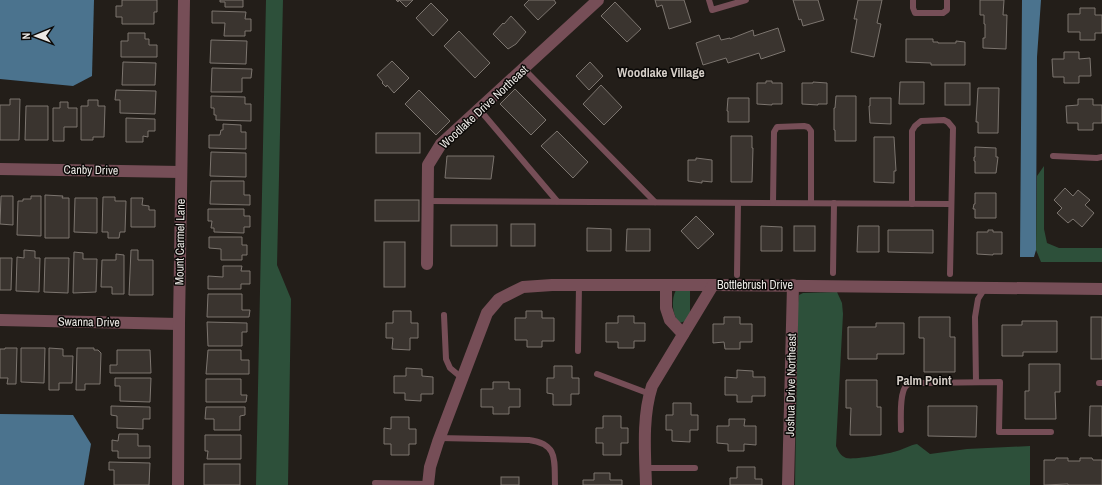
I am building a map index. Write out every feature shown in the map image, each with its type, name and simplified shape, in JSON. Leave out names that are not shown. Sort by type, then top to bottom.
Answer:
[{"type":"street","name":"Mount Carmel Lane","points":[[178,485],[184,0]]},
{"type":"street","name":"Woodlake Drive Northeast","points":[[427,264],[428,164],[442,144],[598,0]]},
{"type":"street","name":"Canby Drive","points":[[0,169],[181,172]]},
{"type":"street","name":"Bottlebrush Drive","points":[[428,484],[430,467],[439,438],[487,313],[500,299],[523,287],[579,285],[793,285],[1102,289]]},
{"type":"street","points":[[666,285],[666,308],[670,320],[683,334]]},
{"type":"street","points":[[646,485],[645,444],[652,386],[712,285]]},
{"type":"street","name":"Joshua Drive Northeast","points":[[788,485],[793,285]]},
{"type":"street","name":"Swanna Drive","points":[[0,320],[179,324]]},
{"type":"lane","points":[[709,0],[712,10],[746,0]]},
{"type":"lane","points":[[913,0],[913,8],[915,13],[943,13],[947,10],[947,0]]},
{"type":"lane","points":[[524,68],[655,202]]},
{"type":"lane","points":[[479,109],[557,201]]},
{"type":"lane","points":[[912,204],[912,131],[921,121],[944,120],[948,122],[952,128],[950,274]]},
{"type":"lane","points":[[773,203],[774,132],[777,127],[804,126],[808,127],[811,131],[811,203]]},
{"type":"lane","points":[[1053,156],[1102,157]]},
{"type":"lane","points":[[427,200],[951,204]]},
{"type":"lane","points":[[737,275],[738,203]]},
{"type":"lane","points":[[833,273],[834,203]]},
{"type":"lane","points":[[578,352],[579,285]]},
{"type":"lane","points":[[976,382],[975,317],[978,298],[986,288]]},
{"type":"lane","points":[[444,316],[446,359],[450,368],[462,378]]},
{"type":"lane","points":[[597,374],[650,394]]},
{"type":"lane","points":[[901,430],[902,392],[906,386],[919,383],[1000,382],[1000,432],[1051,432]]},
{"type":"lane","points":[[439,438],[540,441],[548,446],[552,452],[555,485]]},
{"type":"lane","points":[[645,468],[695,468]]},
{"type":"lane","points":[[376,483],[428,484]]},
{"type":"green space","points":[[266,0],[283,0],[277,265],[291,299],[288,485],[256,485]]},
{"type":"green space","points":[[1044,166],[1044,229],[1047,243],[1059,248],[1102,248],[1102,262],[1041,262],[1036,250],[1037,176]]},
{"type":"green space","points":[[676,290],[690,290],[690,313],[686,321],[679,323],[675,316],[673,307],[673,298]]},
{"type":"green space","points":[[837,292],[842,303],[843,314],[836,446],[841,455],[846,458],[871,456],[893,452],[917,444],[930,454],[967,449],[1030,446],[1030,485],[795,485],[799,295],[803,293]]},
{"type":"water","points":[[0,0],[94,0],[92,76],[73,86],[0,79]]},
{"type":"water","points":[[1022,0],[1041,0],[1037,57],[1036,250],[1034,257],[1020,257]]},
{"type":"water","points":[[0,414],[73,415],[91,444],[84,485],[0,485]]},
{"type":"building","points":[[122,0],[157,0],[157,12],[154,12],[154,24],[122,24],[122,17],[116,17],[116,6],[122,6]]},
{"type":"building","points":[[220,0],[243,0],[243,7],[225,7],[225,2],[220,2]]},
{"type":"building","points":[[399,0],[413,0],[406,7]]},
{"type":"building","points":[[529,0],[554,0],[556,3],[538,20],[524,5]]},
{"type":"building","points":[[655,0],[684,0],[691,22],[669,29],[662,5],[657,7]]},
{"type":"building","points":[[793,0],[818,0],[824,20],[803,26],[801,19],[799,20]]},
{"type":"building","points":[[858,0],[882,0],[877,23],[881,24],[874,57],[851,52],[857,19],[854,19]]},
{"type":"building","points":[[980,0],[1004,0],[1003,15],[1007,15],[1006,49],[983,48],[985,24],[984,15],[980,15]]},
{"type":"building","points":[[615,2],[641,29],[627,42],[601,16]]},
{"type":"building","points":[[431,3],[448,20],[433,36],[416,18]]},
{"type":"building","points":[[1080,8],[1095,8],[1095,15],[1102,15],[1102,33],[1095,33],[1095,40],[1080,40],[1080,32],[1068,32],[1068,14],[1080,14]]},
{"type":"building","points":[[212,11],[246,12],[245,19],[251,19],[251,31],[245,31],[245,36],[224,36],[225,23],[212,23]]},
{"type":"building","points":[[511,16],[526,32],[516,44],[508,49],[493,34]]},
{"type":"building","points":[[778,28],[785,51],[761,59],[759,53],[728,63],[726,58],[703,65],[696,43],[719,35],[721,40],[730,39],[753,30],[754,36]]},
{"type":"building","points":[[459,31],[490,63],[475,78],[444,46]]},
{"type":"building","points":[[128,33],[145,33],[145,39],[149,39],[149,45],[157,45],[157,57],[121,57],[121,41],[128,41]]},
{"type":"building","points":[[906,39],[933,39],[933,42],[938,43],[956,43],[956,41],[965,42],[965,65],[931,65],[931,63],[906,62]]},
{"type":"building","points":[[211,40],[247,41],[246,64],[210,63]]},
{"type":"building","points":[[1064,52],[1079,52],[1079,59],[1090,58],[1091,76],[1079,76],[1079,83],[1064,83],[1064,77],[1053,77],[1052,59],[1064,59]]},
{"type":"building","points":[[392,61],[409,78],[394,93],[387,85],[386,87],[382,83],[383,82],[377,75]]},
{"type":"building","points":[[123,62],[156,63],[155,85],[122,85]]},
{"type":"building","points":[[590,62],[603,76],[589,90],[576,76]]},
{"type":"building","points":[[212,68],[252,69],[251,78],[242,78],[242,92],[211,92]]},
{"type":"building","points":[[766,81],[772,81],[772,83],[782,83],[782,104],[757,104],[757,83],[766,83]]},
{"type":"building","points":[[900,82],[924,82],[924,104],[899,104]]},
{"type":"building","points":[[802,83],[827,83],[827,104],[802,104]]},
{"type":"building","points":[[945,83],[970,83],[970,105],[945,105]]},
{"type":"building","points":[[601,85],[622,107],[604,125],[583,104]]},
{"type":"building","points":[[978,88],[999,88],[998,133],[978,133],[978,122],[976,122]]},
{"type":"building","points":[[515,89],[546,120],[531,135],[500,104]]},
{"type":"building","points":[[116,90],[156,91],[155,114],[120,113],[120,100],[115,100]]},
{"type":"building","points":[[419,90],[450,121],[436,135],[405,104]]},
{"type":"building","points":[[211,96],[245,97],[245,104],[251,104],[251,121],[216,120],[214,108],[211,108]]},
{"type":"building","points":[[836,96],[856,96],[856,141],[835,141],[834,108]]},
{"type":"building","points":[[728,98],[749,98],[749,122],[728,122]]},
{"type":"building","points":[[870,98],[891,98],[891,124],[870,123]]},
{"type":"building","points":[[10,99],[20,99],[19,140],[0,140],[0,105],[10,105]]},
{"type":"building","points":[[1078,99],[1093,99],[1093,105],[1102,105],[1102,123],[1093,123],[1093,130],[1078,130],[1078,123],[1067,123],[1066,106],[1078,105]]},
{"type":"building","points":[[88,100],[98,100],[98,106],[105,106],[104,137],[93,137],[93,140],[81,140],[81,106],[88,106]]},
{"type":"building","points":[[60,102],[68,102],[68,108],[77,108],[77,127],[64,127],[64,141],[53,141],[53,108],[60,108]]},
{"type":"building","points":[[26,106],[48,106],[48,140],[25,140]]},
{"type":"building","points":[[126,118],[155,119],[155,131],[148,131],[148,137],[143,136],[143,142],[126,142]]},
{"type":"building","points":[[223,124],[241,125],[241,132],[246,132],[246,149],[209,148],[209,135],[220,135],[221,130],[223,130]]},
{"type":"building","points":[[557,131],[588,162],[573,178],[541,146]]},
{"type":"building","points":[[376,133],[420,133],[420,153],[376,153]]},
{"type":"building","points":[[731,136],[752,136],[752,182],[731,182]]},
{"type":"building","points":[[874,137],[894,137],[896,171],[894,171],[894,183],[874,182]]},
{"type":"building","points":[[975,147],[996,148],[996,157],[998,157],[996,173],[975,173]]},
{"type":"building","points":[[211,152],[246,153],[246,177],[210,176]]},
{"type":"building","points":[[447,156],[494,156],[491,179],[445,178]]},
{"type":"building","points":[[696,158],[712,160],[712,182],[702,181],[702,183],[688,181],[688,160],[696,160]]},
{"type":"building","points":[[211,181],[244,181],[244,195],[250,195],[250,205],[210,204]]},
{"type":"building","points":[[1065,188],[1073,196],[1078,190],[1090,200],[1085,205],[1094,213],[1082,227],[1073,219],[1068,223],[1057,213],[1062,208],[1054,200]]},
{"type":"building","points":[[975,193],[996,193],[996,218],[975,218],[975,209],[973,209],[975,204]]},
{"type":"building","points":[[45,195],[63,196],[62,198],[69,198],[69,238],[45,238]]},
{"type":"building","points":[[1,196],[13,196],[13,225],[0,224]]},
{"type":"building","points":[[31,196],[41,196],[41,236],[17,235],[18,201],[23,201],[23,199],[31,199]]},
{"type":"building","points":[[103,197],[115,197],[115,201],[126,201],[125,232],[120,232],[119,238],[108,238],[108,232],[102,232]]},
{"type":"building","points":[[75,198],[97,198],[97,233],[74,232]]},
{"type":"building","points":[[131,198],[143,198],[142,205],[149,206],[149,210],[155,210],[155,227],[131,227]]},
{"type":"building","points":[[375,200],[419,200],[419,221],[375,221]]},
{"type":"building","points":[[208,209],[244,209],[244,216],[250,216],[250,227],[244,227],[244,233],[214,232],[214,228],[211,228],[212,221],[208,221]]},
{"type":"building","points":[[696,216],[714,234],[698,249],[681,231]]},
{"type":"building","points":[[511,224],[535,224],[535,246],[511,246]]},
{"type":"building","points":[[451,225],[497,225],[497,246],[451,246]]},
{"type":"building","points":[[761,226],[782,227],[782,251],[761,251]]},
{"type":"building","points":[[794,226],[815,226],[815,251],[794,251]]},
{"type":"building","points":[[858,226],[879,226],[879,252],[857,252]]},
{"type":"building","points":[[587,228],[611,229],[611,251],[587,251]]},
{"type":"building","points":[[627,229],[650,229],[650,251],[626,251]]},
{"type":"building","points":[[888,230],[933,230],[933,253],[888,252]]},
{"type":"building","points":[[988,230],[993,230],[993,232],[1002,232],[1002,254],[977,254],[977,232],[988,232]]},
{"type":"building","points":[[209,237],[242,237],[242,245],[247,245],[247,255],[242,255],[242,260],[221,260],[221,249],[209,248]]},
{"type":"building","points":[[384,242],[405,242],[405,287],[384,287]]},
{"type":"building","points":[[24,250],[35,251],[35,258],[40,258],[39,292],[16,291],[17,257],[24,258]]},
{"type":"building","points":[[131,250],[138,250],[138,260],[153,260],[153,295],[129,295]]},
{"type":"building","points":[[74,252],[83,253],[83,259],[97,259],[96,292],[73,293]]},
{"type":"building","points":[[116,254],[124,255],[124,294],[112,294],[112,287],[101,287],[102,260],[116,260]]},
{"type":"building","points":[[0,258],[12,258],[11,290],[0,290]]},
{"type":"building","points":[[45,258],[69,258],[68,293],[44,292]]},
{"type":"building","points":[[223,266],[242,266],[241,271],[250,271],[250,284],[241,284],[241,289],[208,289],[208,276],[223,277]]},
{"type":"building","points":[[208,294],[242,294],[242,310],[250,310],[249,317],[207,317]]},
{"type":"building","points":[[393,311],[411,311],[411,323],[418,323],[418,338],[410,338],[410,350],[392,349],[393,338],[386,338],[386,323],[393,323]]},
{"type":"building","points":[[526,311],[542,311],[542,318],[554,318],[554,341],[542,341],[542,347],[527,347],[527,340],[515,340],[515,318],[526,318]]},
{"type":"building","points":[[618,316],[634,316],[634,323],[645,323],[645,341],[634,341],[634,348],[618,348],[618,342],[606,342],[606,323],[618,323]]},
{"type":"building","points":[[724,317],[740,317],[740,324],[752,324],[752,342],[740,342],[740,349],[725,349],[724,342],[713,343],[713,324],[724,324]]},
{"type":"building","points":[[919,317],[950,317],[950,337],[955,337],[955,372],[924,372],[924,338],[919,338]]},
{"type":"building","points":[[1091,317],[1102,317],[1102,359],[1091,359]]},
{"type":"building","points":[[1022,321],[1057,321],[1057,352],[1023,352],[1023,356],[1002,356],[1002,325],[1022,325]]},
{"type":"building","points":[[207,322],[247,323],[247,332],[242,332],[242,346],[208,346]]},
{"type":"building","points":[[876,323],[904,323],[904,354],[877,354],[877,359],[848,359],[848,327],[876,327]]},
{"type":"building","points":[[17,348],[16,384],[7,384],[8,378],[0,378],[0,349]]},
{"type":"building","points":[[21,348],[45,348],[44,383],[21,382]]},
{"type":"building","points":[[49,348],[63,349],[63,356],[73,356],[72,383],[59,383],[59,390],[49,390]]},
{"type":"building","points":[[77,348],[94,348],[94,350],[98,350],[101,353],[100,384],[85,384],[85,390],[76,390]]},
{"type":"building","points":[[117,350],[150,350],[151,373],[110,373],[110,365],[117,365]]},
{"type":"building","points":[[208,350],[241,350],[241,360],[249,360],[249,374],[206,374]]},
{"type":"building","points":[[1029,364],[1060,364],[1060,392],[1055,392],[1056,419],[1025,419],[1025,391],[1029,391]]},
{"type":"building","points":[[554,366],[572,366],[572,378],[579,378],[579,394],[571,394],[571,405],[553,405],[553,394],[547,393],[547,378],[554,378]]},
{"type":"building","points":[[406,368],[422,369],[422,376],[433,377],[433,394],[421,394],[421,401],[405,400],[405,393],[394,393],[394,376],[406,376]]},
{"type":"building","points":[[737,370],[753,371],[753,377],[765,377],[765,396],[752,396],[752,402],[737,402],[737,395],[725,395],[725,377],[737,378]]},
{"type":"building","points":[[115,378],[151,378],[150,402],[120,401],[120,386],[115,386]]},
{"type":"building","points":[[206,379],[241,379],[241,395],[247,395],[246,402],[206,402]]},
{"type":"building","points":[[846,380],[877,380],[877,407],[881,407],[881,435],[850,435],[851,408],[846,408]]},
{"type":"building","points":[[493,382],[509,382],[509,389],[520,389],[520,407],[509,407],[509,414],[493,414],[493,407],[481,407],[481,389],[493,389]]},
{"type":"building","points":[[673,403],[691,403],[691,415],[698,415],[698,430],[690,430],[690,442],[672,441],[672,430],[666,430],[666,415],[673,415]]},
{"type":"building","points":[[111,406],[150,407],[150,419],[143,419],[143,429],[117,428],[117,416],[111,415]]},
{"type":"building","points":[[928,406],[977,406],[976,437],[928,436]]},
{"type":"building","points":[[1090,406],[1102,406],[1102,436],[1089,436]]},
{"type":"building","points":[[206,407],[245,407],[245,415],[240,416],[240,430],[214,430],[214,419],[205,419]]},
{"type":"building","points":[[603,416],[621,416],[621,428],[628,428],[628,443],[621,443],[621,455],[603,455],[603,443],[596,443],[596,428],[603,428]]},
{"type":"building","points":[[391,417],[409,417],[409,429],[416,429],[416,444],[409,444],[409,455],[391,455],[391,444],[384,444],[384,428],[391,429]]},
{"type":"building","points":[[729,419],[745,419],[744,426],[756,426],[756,445],[744,444],[744,451],[728,451],[728,444],[717,443],[717,426],[729,426]]},
{"type":"building","points":[[119,434],[138,434],[138,446],[150,446],[150,458],[118,458],[118,451],[112,451],[112,440],[118,441]]},
{"type":"building","points":[[205,435],[241,435],[241,459],[207,459],[208,451],[205,451]]},
{"type":"building","points":[[1056,458],[1068,458],[1068,461],[1080,461],[1080,458],[1102,460],[1102,485],[1044,485],[1044,460],[1055,460]]},
{"type":"building","points":[[109,462],[150,463],[149,485],[114,485],[114,470],[109,470]]},
{"type":"building","points":[[204,464],[240,464],[240,485],[204,485]]},
{"type":"building","points":[[737,467],[755,467],[755,479],[762,479],[762,485],[730,485],[730,478],[737,478]]},
{"type":"building","points":[[594,473],[610,473],[610,480],[622,480],[622,485],[583,485],[583,480],[594,480]]},
{"type":"building","points":[[501,477],[519,477],[519,485],[501,485]]},
{"type":"district","name":"Woodlake Village","points":[[661,72]]},
{"type":"district","name":"Palm Point","points":[[924,380]]}]
